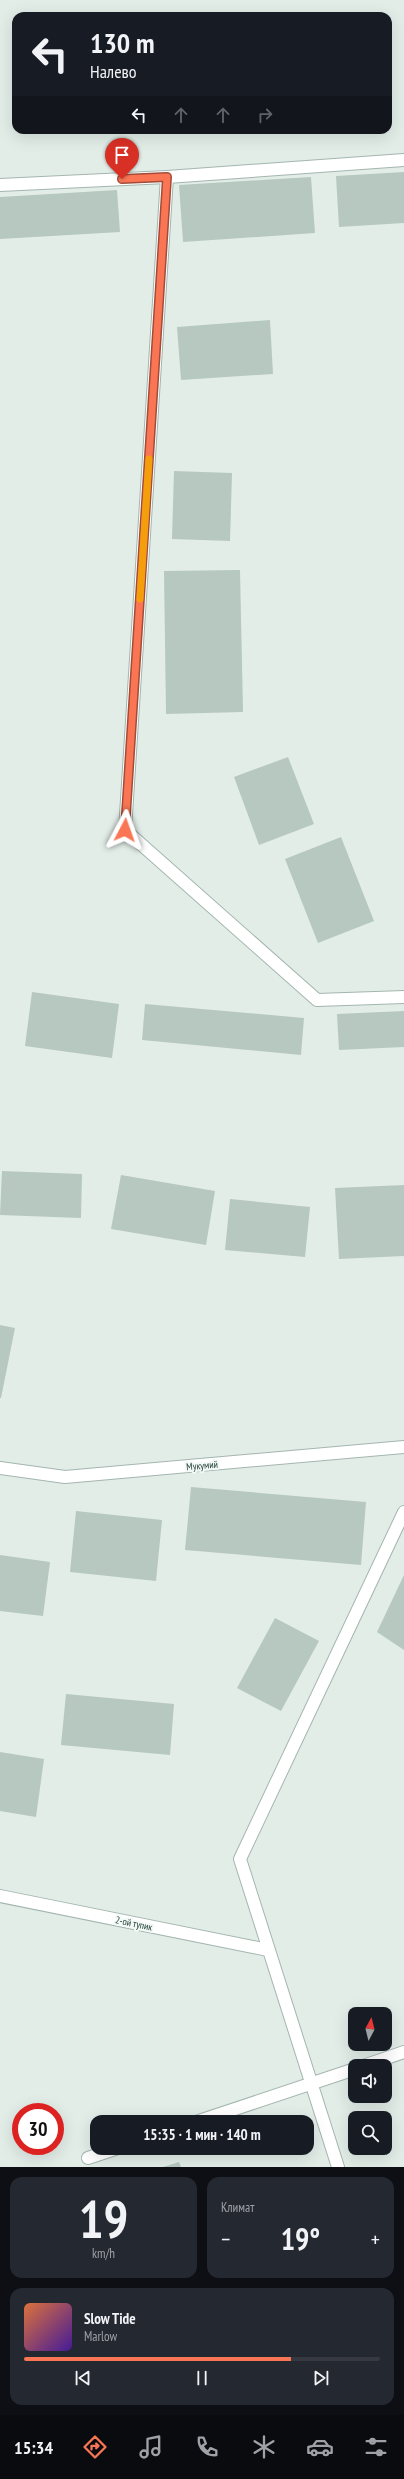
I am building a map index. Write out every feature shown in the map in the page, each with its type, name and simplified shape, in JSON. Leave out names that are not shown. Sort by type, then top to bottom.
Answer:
[{"type":"street","points":[[0,185],[167,177],[404,160]]},
{"type":"street","points":[[167,177],[125,830],[317,1000],[404,997]]},
{"type":"street","name":"Мукумий","points":[[0,1468],[65,1477],[404,1447]]},
{"type":"street","points":[[338,2167],[240,1859],[404,1512]]},
{"type":"street","name":"2-ой тупик","points":[[0,1896],[268,1950]]},
{"type":"street","points":[[384,2059],[404,2052]]},
{"type":"street","points":[[217,2115],[348,2071]]},
{"type":"street","points":[[88,2158],[97,2155]]},
{"type":"building","points":[[404,172],[404,223],[339,227],[336,176]]},
{"type":"building","points":[[311,177],[315,233],[183,242],[179,185]]},
{"type":"building","points":[[117,190],[120,232],[0,239],[0,197]]},
{"type":"building","points":[[270,320],[273,374],[181,380],[177,327]]},
{"type":"building","points":[[174,471],[232,473],[230,541],[172,539]]},
{"type":"building","points":[[240,570],[243,712],[166,714],[164,571]]},
{"type":"building","points":[[288,757],[314,824],[259,845],[234,777]]},
{"type":"building","points":[[341,837],[374,921],[318,943],[285,859]]},
{"type":"building","points":[[32,992],[119,1004],[112,1058],[25,1046]]},
{"type":"building","points":[[145,1004],[304,1018],[301,1055],[142,1040]]},
{"type":"building","points":[[404,1011],[404,1047],[339,1050],[337,1014]]},
{"type":"building","points":[[2,1171],[82,1174],[81,1218],[0,1215]]},
{"type":"building","points":[[121,1175],[215,1191],[206,1245],[111,1229]]},
{"type":"building","points":[[404,1185],[404,1256],[339,1259],[335,1188]]},
{"type":"building","points":[[230,1199],[310,1207],[305,1257],[225,1250]]},
{"type":"building","points":[[0,1325],[15,1328],[1,1398],[0,1398]]},
{"type":"building","points":[[191,1487],[366,1502],[361,1565],[185,1550]]},
{"type":"building","points":[[76,1511],[162,1520],[156,1581],[70,1572]]},
{"type":"building","points":[[0,1555],[50,1562],[43,1616],[0,1611]]},
{"type":"building","points":[[404,1575],[404,1650],[377,1632]]},
{"type":"building","points":[[275,1618],[319,1641],[281,1711],[237,1688]]},
{"type":"building","points":[[66,1694],[174,1704],[170,1755],[61,1745]]},
{"type":"building","points":[[0,1752],[44,1759],[36,1817],[0,1811]]},
{"type":"building","points":[[179,2162],[181,2167],[163,2167]]},
{"type":"slow traffic","points":[[140,599],[149,459]]},
{"type":"route","points":[[122,179],[167,177],[125,830]]}]
